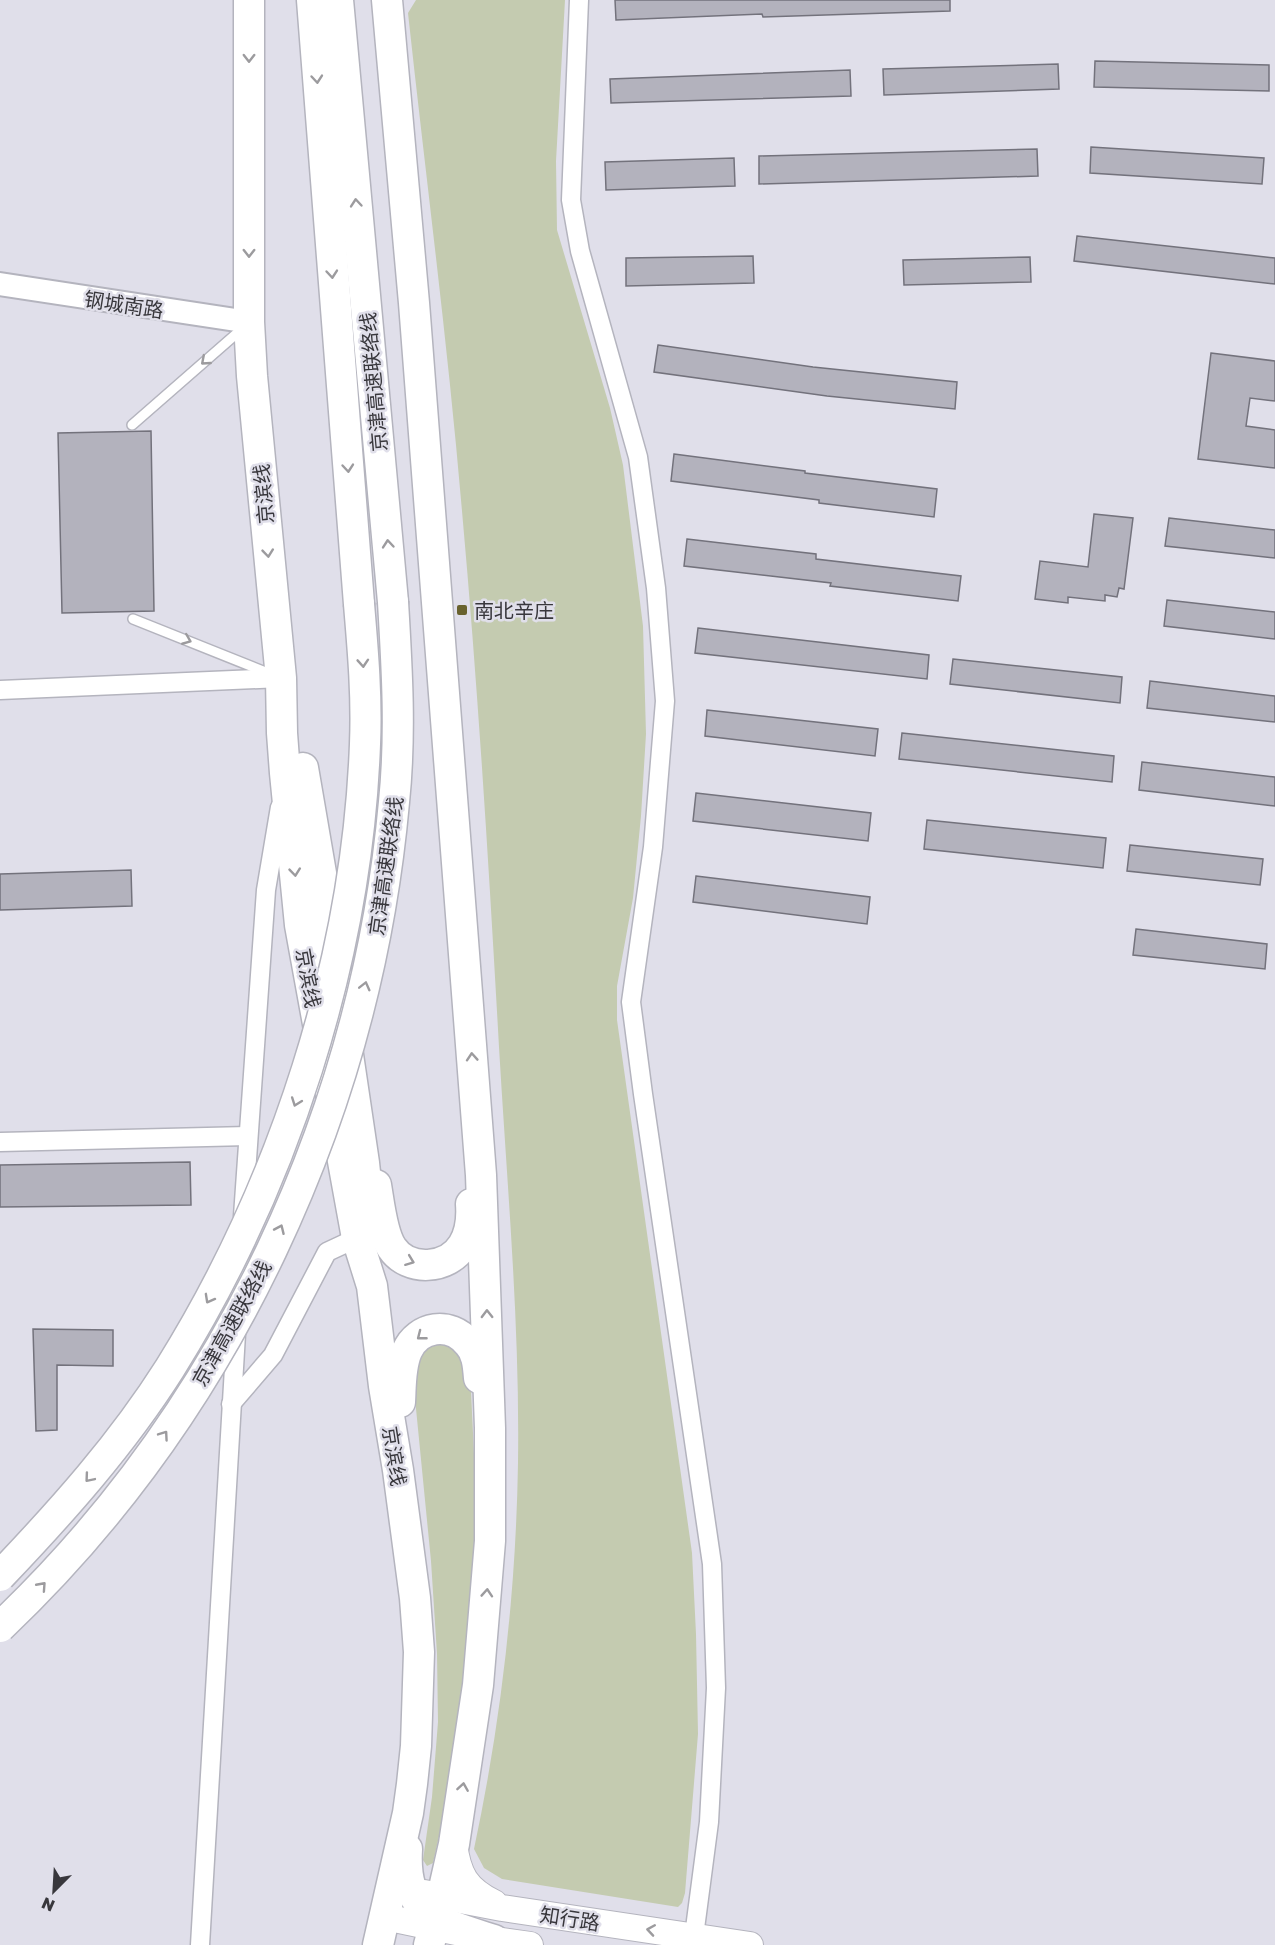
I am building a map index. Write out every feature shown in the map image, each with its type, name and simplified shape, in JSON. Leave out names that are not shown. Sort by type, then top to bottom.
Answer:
[{"type":"highway","name":"京滨线","points":[[249,0],[249,322],[252,376],[281,678],[285,773],[300,925],[357,1238],[372,1286],[415,1599],[419,1652],[416,1746],[408,1813],[408,1876],[402,1888]]},
{"type":"highway","name":"京津高速联络线","points":[[0,1576],[60,1513],[99,1467],[131,1424],[169,1369],[223,1274],[257,1199],[297,1099],[311,1055],[343,932],[362,796],[366,697],[312,0]]},
{"type":"highway","name":"京津高速联络线","points":[[0,1627],[34,1595],[112,1505],[185,1406],[222,1346],[262,1269],[318,1140],[339,1081],[367,981],[386,873],[395,799],[398,730],[397,667],[338,0]]},
{"type":"highway","points":[[387,0],[414,303],[475,1092],[485,1258],[490,1491],[488,1578],[479,1675],[454,1844],[435,1922]]},
{"type":"highway","points":[[281,678],[296,726],[357,1112],[372,1241],[372,1286]]},
{"type":"highway","points":[[357,1112],[391,1247],[402,1258],[428,1266],[442,1263],[457,1254],[470,1228],[472,1212],[470,1119],[475,1092]]},
{"type":"highway","points":[[398,1470],[402,1362],[417,1337],[430,1329],[444,1328],[456,1333],[468,1343],[476,1356],[481,1393],[484,1461],[490,1491]]},
{"type":"highway","points":[[381,1931],[402,1888],[435,1922],[494,1940]]},
{"type":"main road","points":[[454,1844],[458,1868],[463,1879],[477,1893],[502,1908]]},
{"type":"main road","name":"知行路","points":[[381,1931],[502,1908],[750,1945]]},
{"type":"main road","name":"知行路","points":[[494,1940],[530,1945]]},
{"type":"street","points":[[579,0],[571,200],[580,251],[638,457],[656,588],[665,701],[653,848],[631,1002],[712,1564],[716,1688],[709,1822],[694,1936]]},
{"type":"street","name":"钢城南路","points":[[0,284],[249,322]]},
{"type":"street","points":[[0,690],[281,678]]},
{"type":"street","points":[[200,1945],[248,1136],[266,890],[285,773]]},
{"type":"street","points":[[0,1142],[248,1136]]},
{"type":"street","points":[[231,1404],[273,1355],[327,1252],[357,1238]]},
{"type":"lane","points":[[132,425],[249,322]]},
{"type":"lane","points":[[133,619],[281,678]]},
{"type":"green space","points":[[416,0],[565,0],[556,161],[557,230],[610,408],[623,465],[643,626],[646,734],[641,816],[633,898],[617,986],[617,1020],[692,1553],[698,1734],[685,1893],[678,1907],[502,1879],[484,1868],[474,1849],[492,1753],[510,1609],[517,1512],[517,1359],[478,712],[450,386],[408,13]]},
{"type":"green space","points":[[432,1342],[455,1344],[470,1371],[477,1516],[473,1600],[465,1676],[446,1805],[433,1863],[427,1866],[423,1860],[432,1797],[438,1722],[437,1654],[431,1561],[412,1368],[416,1356]]},
{"type":"building","points":[[615,0],[950,0],[950,11],[763,17],[762,14],[616,20]]},
{"type":"building","points":[[1095,61],[1269,65],[1269,91],[1094,87]]},
{"type":"building","points":[[1058,64],[1059,89],[884,95],[883,69]]},
{"type":"building","points":[[850,70],[851,96],[611,103],[610,79]]},
{"type":"building","points":[[1091,147],[1264,158],[1262,184],[1090,173]]},
{"type":"building","points":[[1037,149],[1038,176],[759,184],[759,156]]},
{"type":"building","points":[[734,158],[735,186],[606,190],[605,162]]},
{"type":"building","points":[[1077,236],[1275,258],[1275,284],[1074,261]]},
{"type":"building","points":[[753,256],[754,283],[626,286],[626,258]]},
{"type":"building","points":[[1030,257],[1031,282],[904,285],[903,260]]},
{"type":"building","points":[[658,345],[813,367],[957,382],[955,409],[827,396],[654,372]]},
{"type":"building","points":[[1211,353],[1275,361],[1275,401],[1250,398],[1246,426],[1275,430],[1275,468],[1198,459]]},
{"type":"building","points":[[151,431],[154,611],[62,613],[58,433]]},
{"type":"building","points":[[674,454],[937,489],[934,517],[671,481]]},
{"type":"building","points":[[1094,514],[1133,518],[1124,589],[1119,588],[1117,597],[1105,595],[1105,601],[1068,597],[1068,603],[1035,599],[1040,561],[1088,567]]},
{"type":"building","points":[[1169,518],[1275,530],[1275,558],[1165,546]]},
{"type":"building","points":[[687,539],[816,554],[816,559],[961,576],[958,601],[684,566]]},
{"type":"building","points":[[1167,600],[1275,612],[1275,639],[1164,626]]},
{"type":"building","points":[[698,628],[929,655],[927,679],[695,653]]},
{"type":"building","points":[[953,659],[1122,677],[1120,703],[950,684]]},
{"type":"building","points":[[1150,681],[1275,696],[1275,722],[1147,708]]},
{"type":"building","points":[[707,710],[878,729],[875,756],[705,736]]},
{"type":"building","points":[[902,733],[1114,756],[1112,782],[899,759]]},
{"type":"building","points":[[1142,762],[1275,777],[1275,806],[1139,790]]},
{"type":"building","points":[[696,793],[871,813],[868,841],[693,821]]},
{"type":"building","points":[[927,820],[1106,838],[1103,868],[924,849]]},
{"type":"building","points":[[1130,845],[1263,859],[1260,885],[1127,871]]},
{"type":"building","points":[[131,870],[132,906],[0,910],[0,874]]},
{"type":"building","points":[[696,876],[870,897],[867,924],[693,902]]},
{"type":"building","points":[[1136,929],[1267,944],[1265,969],[1133,955]]},
{"type":"building","points":[[190,1162],[191,1205],[0,1207],[0,1165]]},
{"type":"building","points":[[33,1329],[113,1330],[113,1366],[57,1365],[57,1430],[36,1431]]},
{"type":"place","name":"南北辛庄","points":[[462,610]]}]
